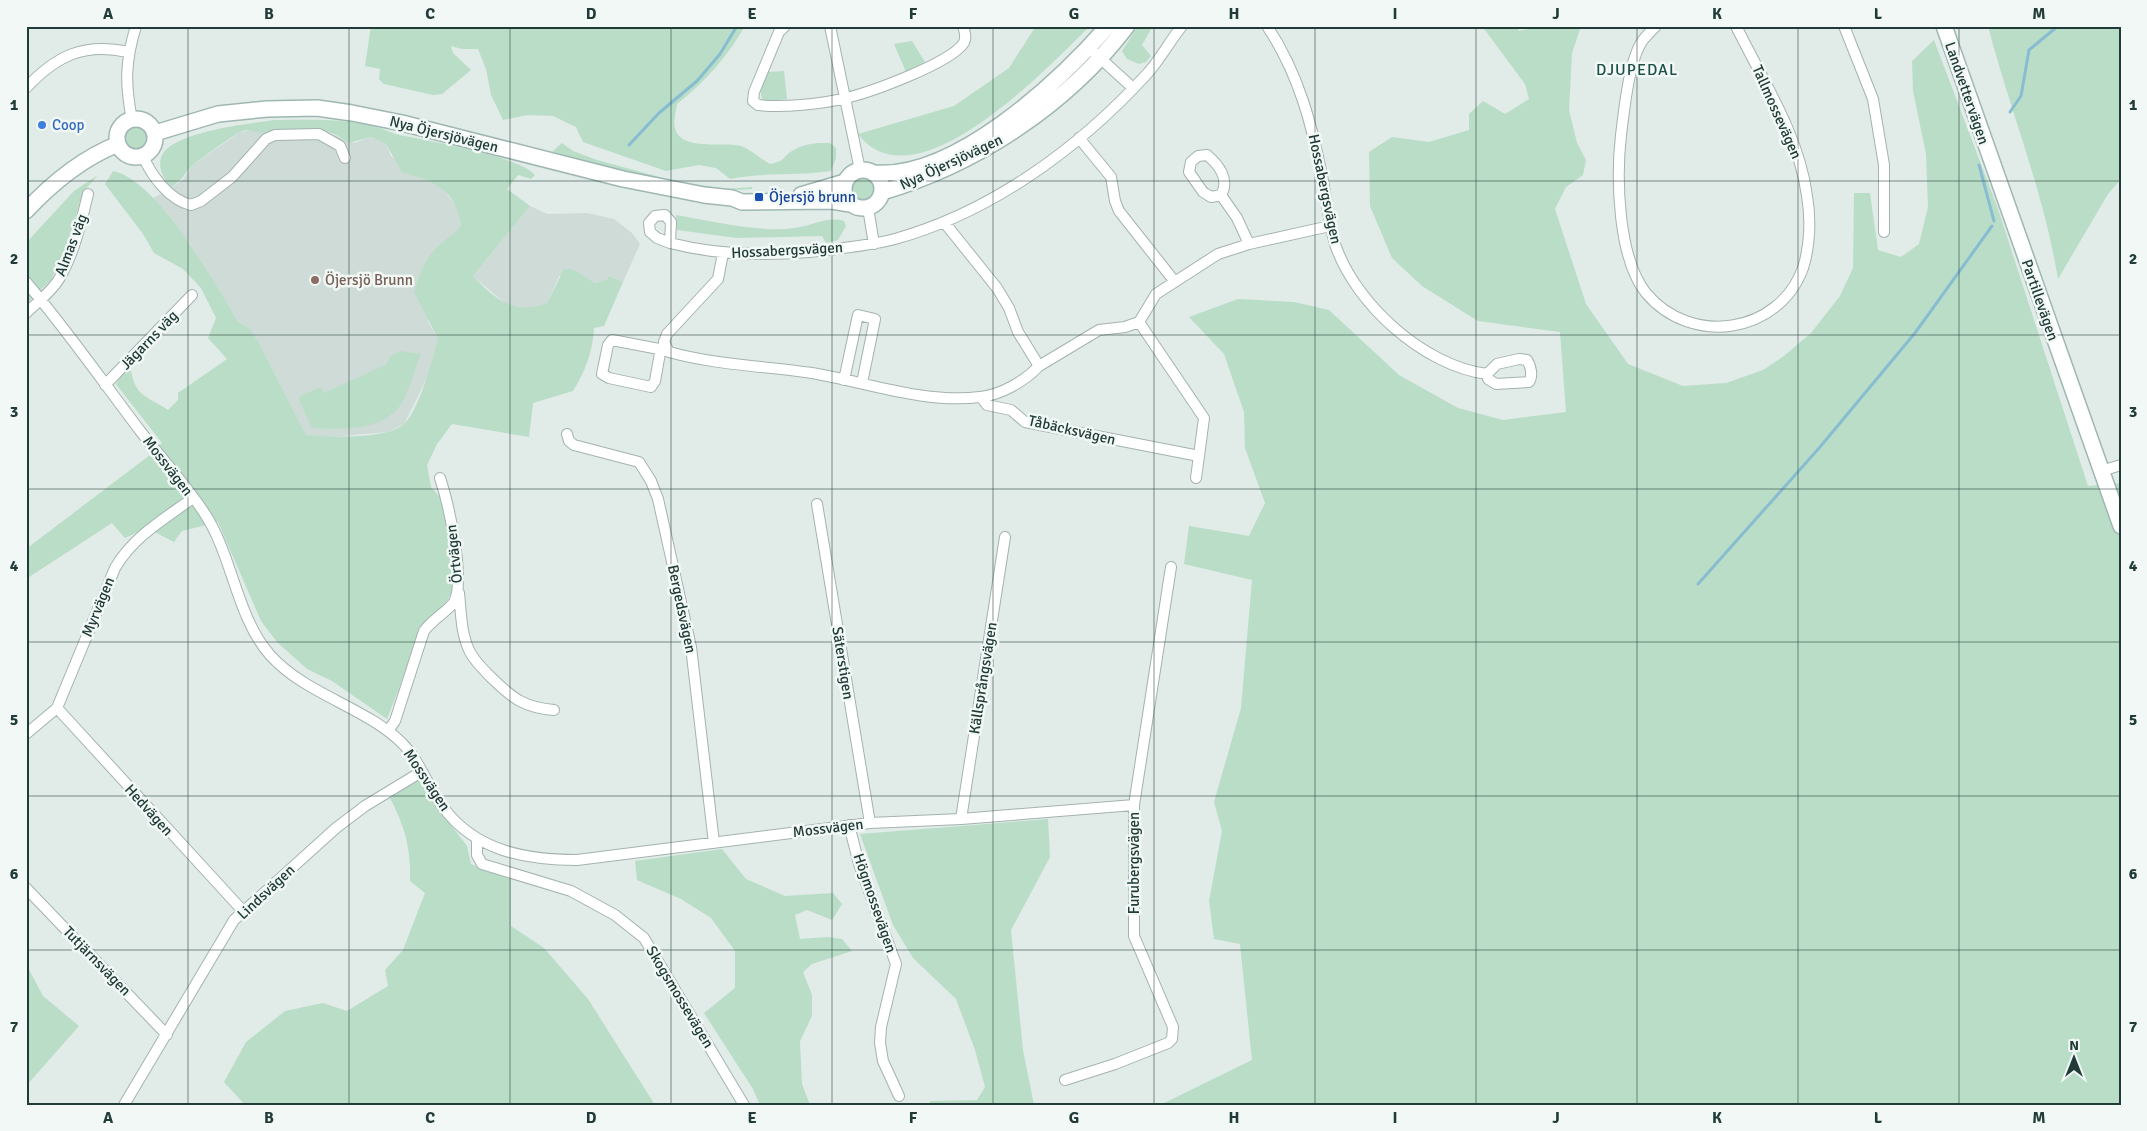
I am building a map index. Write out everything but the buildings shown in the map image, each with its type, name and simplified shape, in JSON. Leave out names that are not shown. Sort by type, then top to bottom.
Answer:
[{"type":"street","points":[[132,120],[125,72],[128,52],[136,26]]},
{"type":"street","points":[[785,26],[780,32],[754,92],[753,101],[765,106],[844,98],[893,82],[943,58],[962,45],[965,36],[963,26]]},
{"type":"street","points":[[830,26],[844,98],[866,172]]},
{"type":"street","name":"Nya Öjersjövägen","points":[[882,192],[928,176],[1004,136],[1075,86],[1108,26]]},
{"type":"street","name":"Nya Öjersjövägen","points":[[732,198],[804,194],[845,182],[850,176],[866,172],[904,171],[925,164],[972,142],[1034,100],[1127,26]]},
{"type":"street","name":"Hossabergsvägen","points":[[670,243],[724,253],[797,253],[874,244],[917,232],[973,210],[1008,190],[1079,138],[1148,73],[1182,26]]},
{"type":"street","name":"Hossabergsvägen","points":[[1267,26],[1295,75],[1305,102],[1317,150],[1330,226],[1343,263],[1358,288],[1378,312],[1406,338],[1437,358],[1458,368],[1487,374]]},
{"type":"street","name":"Tallmossevägen","points":[[1656,26],[1642,42],[1630,75],[1618,161],[1622,222],[1629,254],[1638,278],[1647,293],[1677,318],[1700,326],[1716,328],[1730,327],[1757,320],[1780,304],[1803,268],[1808,238],[1807,195],[1794,148],[1770,89],[1736,26]]},
{"type":"street","points":[[1844,26],[1873,99],[1884,165],[1884,232]]},
{"type":"street","name":"Landvettervägen","points":[[1944,26],[1991,159]]},
{"type":"street","points":[[26,88],[47,67],[68,55],[94,48],[128,52]]},
{"type":"street","points":[[1094,54],[1133,88]]},
{"type":"street","name":"Nya Öjersjövägen","points":[[155,132],[218,114],[267,109],[317,108],[402,123],[674,190],[750,202],[832,201],[860,208],[868,208],[877,202],[882,192],[880,181],[866,172]]},
{"type":"street","points":[[132,120],[147,122],[155,132],[154,147],[143,156],[127,155],[118,144],[120,128],[132,120]]},
{"type":"street","points":[[143,156],[157,179],[179,200],[191,205],[201,201],[232,177],[266,139],[275,135],[319,134],[340,146],[344,158]]},
{"type":"street","points":[[1079,138],[1111,177],[1115,201],[1119,211],[1175,282]]},
{"type":"street","points":[[26,211],[60,179],[97,154],[118,144]]},
{"type":"street","name":"Partillevägen","points":[[1991,159],[2101,471]]},
{"type":"street","points":[[845,182],[845,196],[850,204]]},
{"type":"street","name":"Almas väg","points":[[26,313],[58,280],[63,271],[74,244],[88,194]]},
{"type":"street","points":[[1221,195],[1237,218],[1250,244]]},
{"type":"street","points":[[868,208],[874,244]]},
{"type":"street","points":[[944,222],[997,288],[1009,308],[1018,332],[1039,366]]},
{"type":"street","points":[[981,397],[1005,390],[1039,366],[1099,330],[1124,327],[1139,322],[1156,294],[1218,254],[1250,244],[1330,226]]},
{"type":"street","name":"Tåbäcksvägen","points":[[724,253],[718,279],[667,334],[665,348],[660,353],[655,381],[651,387],[608,378],[602,374],[608,345],[612,340],[659,349],[665,348],[678,354],[711,361],[799,371],[940,397],[981,397],[987,405],[1011,410],[1025,422],[1199,456]]},
{"type":"street","name":"Mossvägen","points":[[26,282],[206,515],[251,624],[270,654],[300,680],[332,696],[388,731],[403,744],[443,807],[476,840],[505,852],[555,860],[577,860],[870,823],[1134,805]]},
{"type":"street","name":"Jägarns väg","points":[[105,385],[192,295]]},
{"type":"street","points":[[844,380],[858,315],[875,319],[862,383]]},
{"type":"street","points":[[1139,322],[1204,418],[1196,478]]},
{"type":"street","name":"Bergedsvägen","points":[[567,434],[569,441],[574,445],[639,462],[654,489],[680,591],[691,647],[714,843]]},
{"type":"street","points":[[2121,465],[2101,471],[2121,526]]},
{"type":"street","name":"Örtvägen","points":[[388,731],[395,721],[424,631],[432,620],[451,606],[459,590],[450,517],[440,478]]},
{"type":"street","name":"Myrvägen","points":[[26,734],[57,708],[115,568],[124,552],[134,541],[193,498]]},
{"type":"street","name":"Säterstigen","points":[[817,504],[870,823]]},
{"type":"street","name":"Källsprångsvägen","points":[[961,818],[1005,537]]},
{"type":"street","name":"Furubergsvägen","points":[[1065,1080],[1115,1064],[1168,1043],[1174,1034],[1173,1027],[1134,936],[1134,805],[1171,567]]},
{"type":"street","points":[[459,590],[465,640],[474,658],[518,700],[532,706],[554,710]]},
{"type":"street","name":"Hedvägen","points":[[57,708],[243,911]]},
{"type":"street","name":"Lindsvägen","points":[[124,1105],[227,932],[243,911],[336,828],[365,806],[421,772]]},
{"type":"street","name":"Högmossevägen","points":[[849,826],[859,864],[896,964],[881,1027],[880,1043],[883,1061],[899,1096]]},
{"type":"street","name":"Skogsmossevägen","points":[[476,840],[477,855],[482,864],[571,891],[615,915],[644,938],[744,1105]]},
{"type":"street","name":"Tutjärnsvägen","points":[[26,888],[167,1034]]},
{"type":"shaded area","name":"Öjersjö Brunn","points":[[286,129],[324,131],[354,143],[371,137],[386,144],[391,156],[421,178],[440,185],[459,210],[461,225],[455,235],[444,241],[434,252],[428,322],[438,339],[428,376],[404,424],[388,432],[330,437],[306,435],[258,341],[249,328],[239,323],[191,245],[152,199],[182,181],[193,165],[240,132],[251,130],[265,133]]},
{"type":"shaded area","points":[[530,206],[547,214],[587,213],[614,219],[632,233],[640,244],[623,282],[609,276],[606,280],[595,283],[585,277],[559,276],[547,303],[536,308],[519,309],[506,304],[473,276]]},
{"type":"green space","points":[[371,26],[745,26],[715,68],[677,104],[674,125],[679,135],[685,140],[694,143],[741,146],[770,164],[782,160],[790,152],[798,148],[816,143],[830,143],[836,148],[836,158],[831,171],[755,175],[730,179],[716,168],[699,165],[666,171],[583,142],[576,127],[553,116],[528,115],[503,120],[491,95],[486,69],[478,49],[462,49],[451,46],[453,53],[471,70],[442,94],[433,95],[384,84],[379,79],[380,69],[365,66]]},
{"type":"green space","points":[[1036,26],[1090,26],[1044,71],[980,124],[945,144],[912,155],[883,153],[858,134],[954,106],[1009,68]]},
{"type":"green space","points":[[1138,26],[1153,26],[1142,45],[1151,56],[1146,62],[1139,64],[1127,59],[1122,51]]},
{"type":"green space","points":[[1482,26],[1516,26],[1519,31],[1543,26],[1581,26],[1572,53],[1569,110],[1577,143],[1586,160],[1583,175],[1566,187],[1555,209],[1586,304],[1628,364],[1683,386],[1726,383],[1763,370],[1784,356],[1811,333],[1840,296],[1853,268],[1854,193],[1870,193],[1878,250],[1901,257],[1919,244],[1928,207],[1926,154],[1913,91],[1912,61],[1934,40],[1998,209],[2088,486],[2121,483],[2121,1105],[1160,1105],[1252,1060],[1240,944],[1214,939],[1209,901],[1222,831],[1214,802],[1241,708],[1252,580],[1184,564],[1189,526],[1249,536],[1265,503],[1245,448],[1244,412],[1224,354],[1189,317],[1238,299],[1294,302],[1329,310],[1399,375],[1458,408],[1503,420],[1566,412],[1560,332],[1478,321],[1422,286],[1392,258],[1370,206],[1369,152],[1392,137],[1429,142],[1469,130],[1469,114],[1483,101],[1505,114],[1529,99],[1525,84]]},
{"type":"green space","points":[[1988,26],[2121,26],[2121,179],[2108,194],[2058,279],[2036,183]]},
{"type":"green space","points":[[912,41],[925,62],[906,72],[894,44]]},
{"type":"green space","points":[[784,71],[787,99],[767,101],[762,99],[760,89],[768,72]]},
{"type":"green space","points":[[275,120],[320,120],[366,125],[395,134],[491,155],[511,161],[526,168],[535,175],[531,179],[518,175],[507,189],[530,206],[473,276],[489,292],[506,303],[525,308],[547,303],[564,269],[572,269],[595,283],[606,280],[609,276],[623,282],[604,326],[594,328],[588,361],[573,391],[533,403],[529,437],[452,424],[437,444],[427,465],[431,487],[444,502],[454,562],[453,589],[447,601],[423,627],[387,719],[332,681],[307,669],[277,642],[261,621],[218,522],[182,531],[174,542],[147,528],[125,538],[112,523],[26,579],[26,549],[150,455],[162,443],[116,384],[124,372],[131,371],[136,387],[140,392],[168,410],[178,400],[178,393],[227,359],[208,338],[216,318],[201,288],[183,269],[154,253],[143,234],[105,184],[113,171],[130,179],[148,193],[184,236],[239,323],[249,328],[258,341],[306,435],[357,436],[384,433],[404,424],[410,417],[425,384],[438,339],[414,292],[422,271],[433,252],[455,233],[461,225],[454,203],[441,188],[433,183],[402,172],[386,144],[371,137],[348,143],[330,132],[320,130],[299,129],[267,133],[240,132],[195,163],[181,180],[171,187],[163,176],[160,164],[162,155],[169,147],[181,140],[214,130]]},
{"type":"green space","points":[[136,125],[145,129],[149,138],[145,147],[136,151],[127,147],[123,138],[127,129]]},
{"type":"green space","points":[[562,143],[573,151],[597,160],[674,181],[726,189],[752,187],[752,189],[727,190],[702,188],[651,179],[552,152]]},
{"type":"green space","points":[[98,175],[83,192],[68,242],[51,280],[26,304],[26,243],[74,191]]},
{"type":"green space","points":[[864,177],[872,180],[875,188],[872,196],[864,199],[856,196],[853,188],[856,180]]},
{"type":"green space","points":[[676,215],[736,226],[767,229],[795,228],[826,220],[844,221],[846,226],[838,240],[826,243],[822,236],[737,238],[677,230]]},
{"type":"green space","points":[[400,351],[421,354],[405,396],[399,407],[391,415],[370,425],[358,427],[312,428],[299,400],[300,396],[321,387],[324,393],[387,364],[390,356]]},
{"type":"green space","points":[[420,779],[434,803],[467,846],[471,864],[511,879],[511,926],[544,948],[588,999],[655,1105],[245,1105],[224,1082],[246,1042],[285,1011],[323,1003],[347,1011],[388,986],[385,970],[403,950],[425,893],[410,881],[406,838],[390,798]]},
{"type":"green space","points":[[1048,819],[1050,857],[1011,930],[1023,1050],[1034,1105],[930,1105],[930,1101],[977,1100],[985,1087],[975,1050],[956,999],[913,958],[893,925],[860,834]]},
{"type":"green space","points":[[722,849],[746,879],[785,896],[833,893],[842,904],[832,920],[807,910],[795,915],[800,939],[827,937],[842,939],[852,951],[812,964],[803,972],[812,995],[812,1016],[800,1041],[802,1084],[810,1105],[760,1105],[753,1089],[704,1013],[735,988],[735,951],[711,918],[681,899],[637,880],[635,861]]},
{"type":"green space","points":[[27,966],[43,996],[79,1026],[26,1086]]},
{"type":"waterway","points":[[629,145],[659,113],[697,81],[720,54],[737,26]]},
{"type":"waterway","points":[[2010,112],[2021,96],[2029,50],[2058,26]]},
{"type":"waterway","points":[[1979,165],[1994,221]]},
{"type":"waterway","points":[[1698,584],[1820,447],[1915,333],[1992,226]]},
{"type":"place","name":"Coop","points":[[42,125]]},
{"type":"place","name":"Öjersjö brunn","points":[[759,197]]},
{"type":"place","name":"Öjersjö Brunn","points":[[315,280]]},
{"type":"district","name":"DJUPEDAL","points":[[1637,69]]}]
